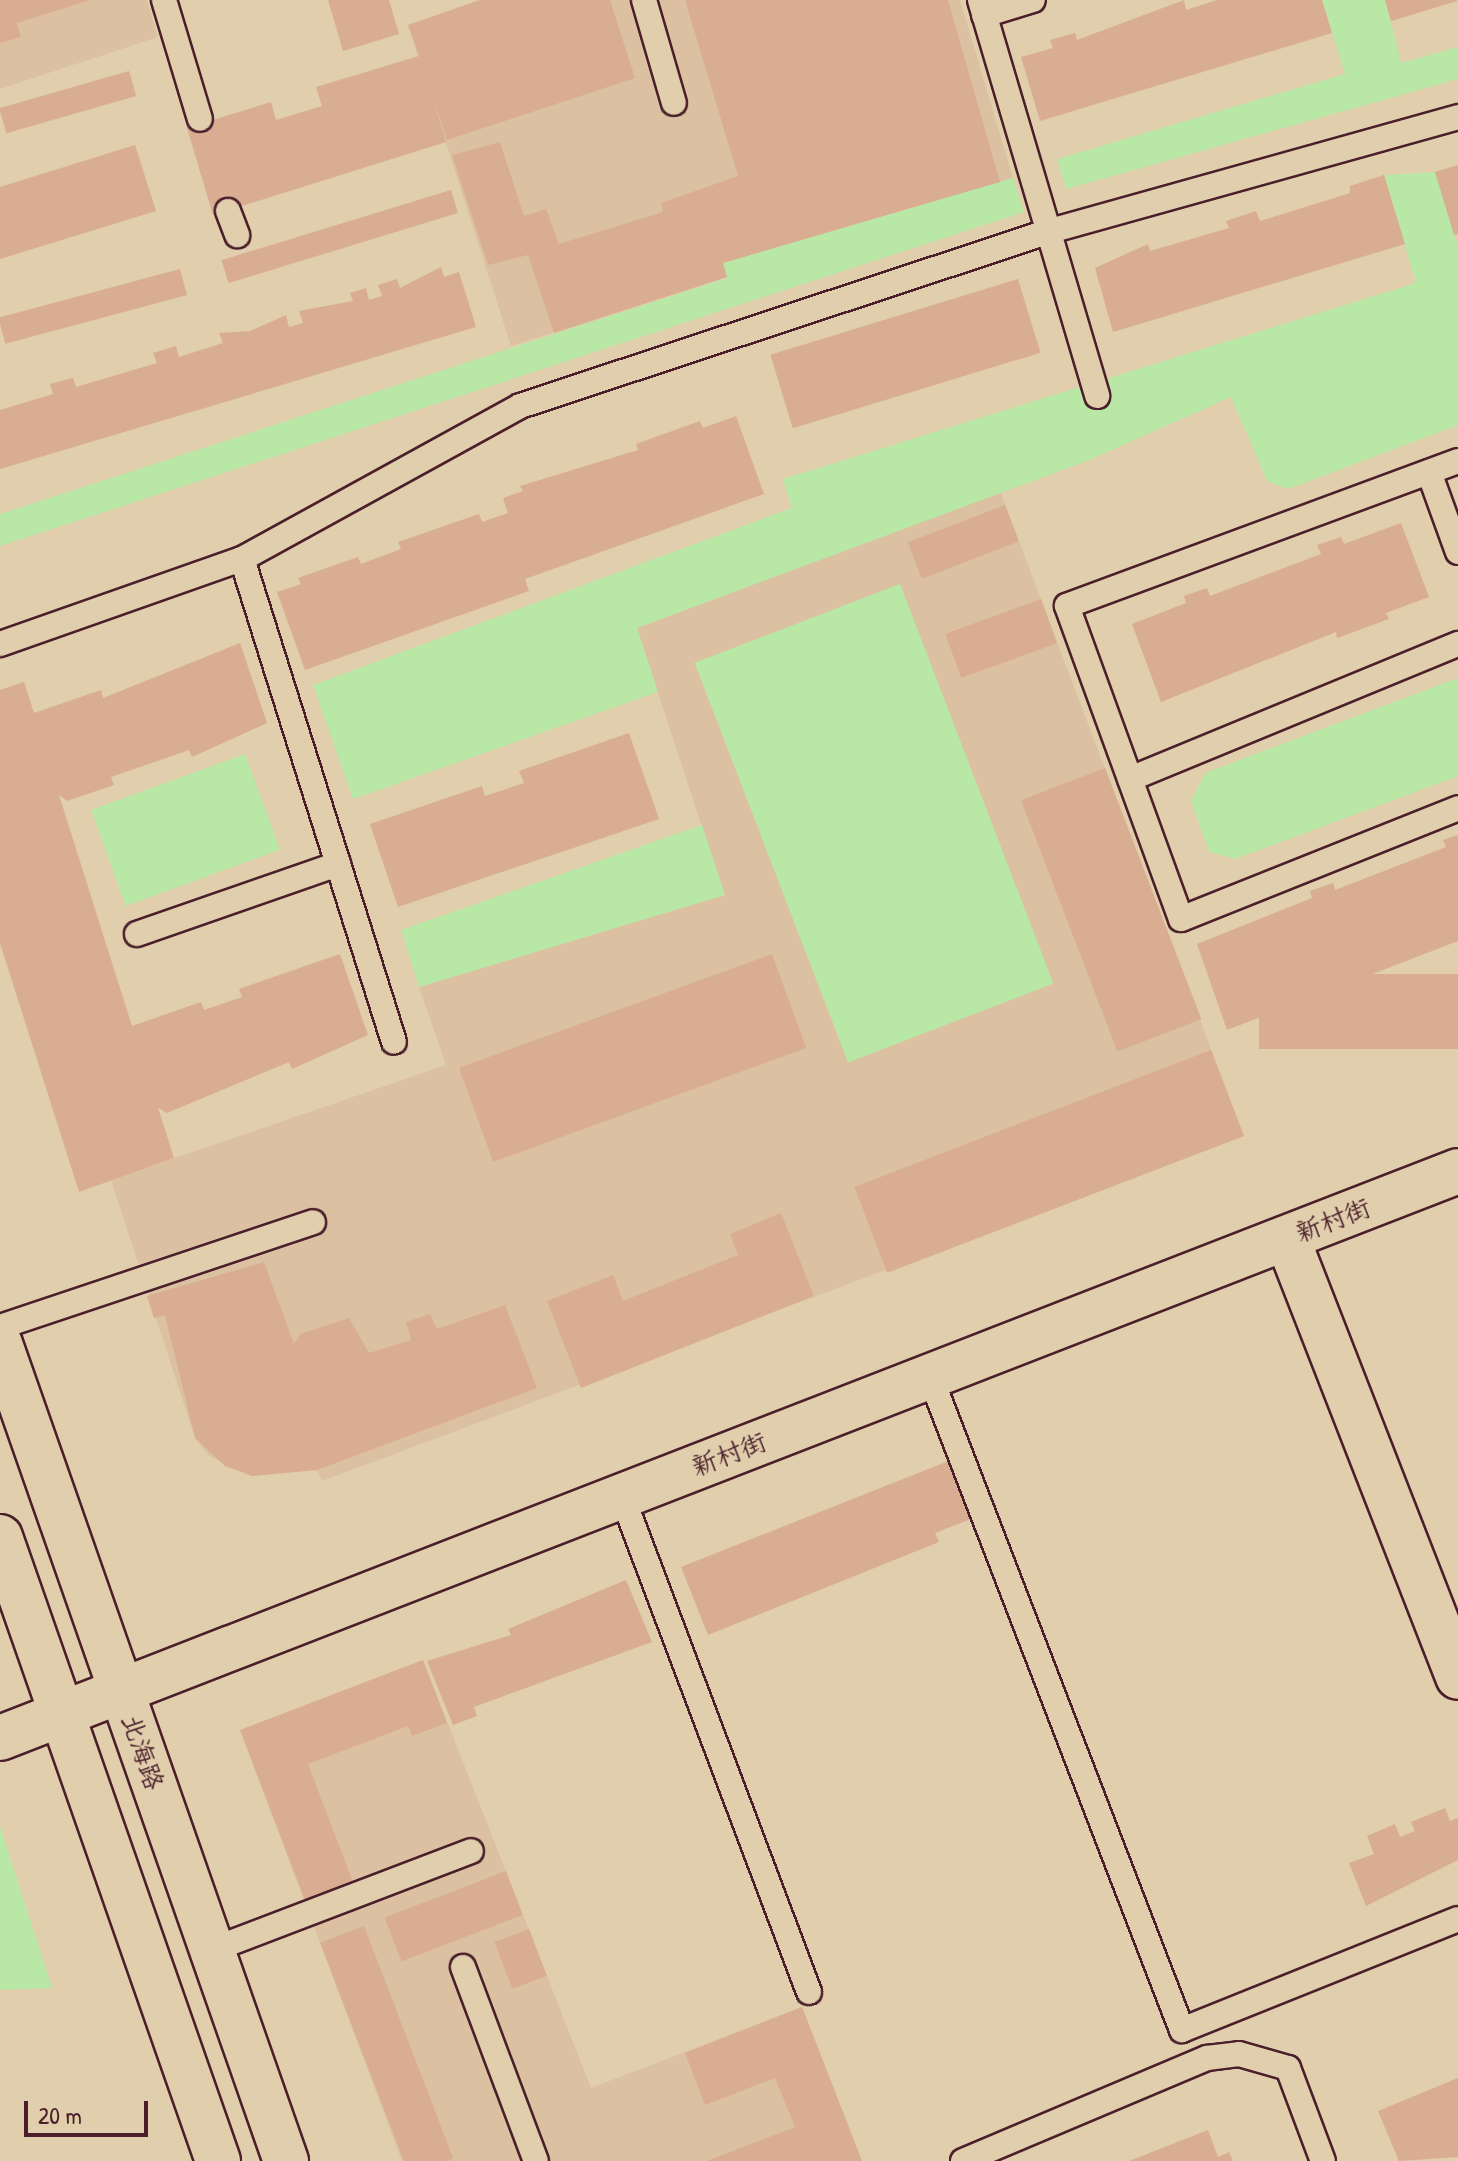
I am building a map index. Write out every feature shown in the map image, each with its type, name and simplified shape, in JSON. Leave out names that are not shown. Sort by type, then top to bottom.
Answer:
[{"type":"street","name":"新村街","points":[[0,1738],[62,1716],[121,1688],[1458,1171]]},
{"type":"street","points":[[1287,1238],[1458,1677]]},
{"type":"street","name":"北海路","points":[[0,1344],[286,2161]]},
{"type":"street","points":[[0,1537],[218,2161]]},
{"type":"lane","points":[[164,0],[200,119]]},
{"type":"lane","points":[[644,0],[674,103]]},
{"type":"lane","points":[[1033,0],[982,7],[1097,396]]},
{"type":"lane","points":[[0,644],[242,559],[520,406],[1050,231],[1458,117]]},
{"type":"lane","points":[[228,211],[237,235]]},
{"type":"lane","points":[[1458,461],[1067,606],[1181,919],[1458,808]]},
{"type":"lane","points":[[1429,472],[1458,552]]},
{"type":"lane","points":[[242,559],[394,1042]]},
{"type":"lane","points":[[1130,779],[1458,644]]},
{"type":"lane","points":[[137,934],[338,864]]},
{"type":"lane","points":[[0,1327],[313,1222]]},
{"type":"lane","points":[[930,1376],[1182,2030],[1458,1919]]},
{"type":"lane","points":[[622,1496],[809,1992]]},
{"type":"lane","points":[[212,1950],[471,1851]]},
{"type":"lane","points":[[463,1967],[536,2161]]},
{"type":"lane","points":[[963,2161],[1207,2058],[1239,2054],[1288,2068],[1323,2161]]},
{"type":"shaded area","points":[[0,0],[147,0],[158,37],[0,89]]},
{"type":"shaded area","points":[[480,0],[960,0],[1013,178],[723,263],[727,277],[511,346],[408,25]]},
{"type":"shaded area","points":[[1000,491],[1244,1136],[322,1481],[317,1470],[252,1476],[209,1456],[195,1438],[111,1180],[446,1065],[419,987],[724,895],[637,628]]},
{"type":"shaded area","points":[[423,1660],[591,2088],[802,2007],[862,2161],[402,2161],[240,1730]]},
{"type":"green space","points":[[1322,0],[1385,0],[1401,63],[1458,47],[1458,79],[1066,189],[1057,159],[1345,74]]},
{"type":"green space","points":[[1435,172],[1458,246],[1458,425],[1288,489],[1267,481],[1231,397],[1087,461],[637,628],[658,692],[353,799],[313,685],[792,508],[783,479],[1416,283],[1384,175]]},
{"type":"green space","points":[[1013,178],[1024,212],[0,546],[0,514],[727,278],[723,263]]},
{"type":"green space","points":[[900,584],[1053,984],[848,1062],[695,663]]},
{"type":"green space","points":[[1458,678],[1458,776],[1235,859],[1209,852],[1191,801],[1205,773]]},
{"type":"green space","points":[[245,754],[280,850],[126,906],[91,810]]},
{"type":"green space","points":[[702,825],[725,895],[419,987],[401,930]]},
{"type":"green space","points":[[0,1826],[52,1988],[0,1990]]},
{"type":"building","points":[[0,0],[87,1],[17,23],[21,37],[0,43]]},
{"type":"building","points":[[328,0],[389,0],[399,34],[343,51]]},
{"type":"building","points":[[480,0],[610,0],[635,78],[447,140],[431,93],[446,142],[213,215],[187,128],[271,102],[276,120],[322,106],[316,87],[419,56],[408,25]]},
{"type":"building","points":[[685,0],[948,0],[1000,182],[723,263],[727,277],[554,333],[528,255],[488,265],[452,155],[500,142],[524,216],[546,209],[559,244],[663,212],[661,203],[738,176]]},
{"type":"building","points":[[1184,0],[1186,10],[1217,0],[1322,0],[1332,33],[1040,121],[1021,57],[1053,48],[1050,40],[1075,33],[1077,40]]},
{"type":"building","points":[[1385,0],[1457,0],[1457,1],[1391,21]]},
{"type":"building","points":[[129,71],[136,96],[6,133],[0,108]]},
{"type":"building","points":[[135,145],[156,211],[0,259],[0,187]]},
{"type":"building","points":[[1458,165],[1458,234],[1454,235],[1435,172]]},
{"type":"building","points":[[1384,175],[1405,244],[1113,332],[1095,268],[1148,244],[1150,251],[1229,228],[1226,221],[1256,211],[1260,221],[1350,193],[1350,186]]},
{"type":"building","points":[[451,190],[458,213],[229,283],[221,260]]},
{"type":"building","points":[[441,267],[444,277],[459,272],[476,327],[0,469],[0,410],[53,394],[50,384],[73,378],[76,387],[157,363],[153,353],[176,346],[179,357],[223,343],[219,333],[250,331],[286,315],[289,327],[303,323],[299,311],[353,301],[350,293],[366,288],[369,300],[382,296],[378,285],[397,279],[400,288]]},
{"type":"building","points":[[180,269],[187,295],[5,344],[0,317]]},
{"type":"building","points":[[1018,279],[1041,353],[793,428],[770,355]]},
{"type":"building","points":[[736,416],[764,494],[525,579],[529,591],[305,670],[277,592],[301,584],[298,578],[358,557],[361,564],[401,549],[398,542],[479,514],[482,522],[508,513],[503,498],[523,491],[520,486],[638,450],[636,444],[700,421],[703,428]]},
{"type":"building","points":[[1005,505],[1019,541],[922,579],[908,542]]},
{"type":"building","points":[[1401,523],[1429,597],[1386,613],[1389,619],[1337,638],[1336,632],[1161,702],[1132,624],[1186,603],[1184,596],[1207,588],[1210,596],[1321,554],[1317,545],[1341,537],[1344,544]]},
{"type":"building","points":[[1041,599],[1057,643],[961,678],[945,634]]},
{"type":"building","points":[[240,643],[267,723],[192,757],[189,750],[111,777],[114,785],[67,801],[59,795],[132,1026],[201,1002],[204,1010],[242,997],[239,989],[340,954],[368,1035],[292,1069],[289,1062],[167,1113],[158,1108],[174,1158],[79,1192],[0,943],[0,690],[24,682],[34,713],[101,690],[103,698]]},
{"type":"building","points":[[629,733],[659,819],[398,907],[370,824],[482,786],[485,796],[524,783],[519,771]]},
{"type":"building","points":[[1105,768],[1201,1019],[1117,1051],[1021,800]]},
{"type":"building","points":[[1458,835],[1458,941],[1227,1030],[1197,944],[1312,898],[1310,891],[1333,883],[1335,890],[1446,847],[1443,840]]},
{"type":"building","points":[[772,954],[806,1048],[493,1162],[459,1068]]},
{"type":"building","points":[[1259,974],[1458,974],[1458,1049],[1259,1049]]},
{"type":"building","points":[[1211,1050],[1244,1136],[887,1273],[854,1187]]},
{"type":"building","points":[[781,1213],[814,1296],[581,1388],[547,1301],[613,1275],[623,1301],[738,1255],[730,1234]]},
{"type":"building","points":[[264,1262],[294,1344],[300,1334],[349,1318],[369,1353],[411,1340],[406,1322],[430,1314],[437,1329],[505,1305],[537,1388],[317,1470],[252,1476],[225,1466],[195,1438],[165,1315],[154,1318],[147,1296]]},
{"type":"building","points":[[951,1460],[976,1517],[935,1533],[939,1542],[708,1635],[681,1567]]},
{"type":"building","points":[[626,1580],[652,1642],[474,1707],[477,1716],[453,1725],[427,1661],[511,1635],[508,1629]]},
{"type":"building","points":[[423,1660],[447,1723],[412,1736],[408,1726],[308,1764],[353,1882],[305,1900],[240,1730]]},
{"type":"building","points":[[1445,1808],[1450,1821],[1458,1818],[1458,1860],[1366,1906],[1349,1863],[1374,1854],[1367,1836],[1395,1824],[1400,1837],[1415,1831],[1411,1822]]},
{"type":"building","points":[[506,1871],[523,1915],[401,1961],[385,1918]]},
{"type":"building","points":[[364,1926],[453,2158],[404,2161],[320,1943]]},
{"type":"building","points":[[529,1929],[547,1976],[512,1989],[494,1942]]},
{"type":"building","points":[[802,2007],[862,2161],[707,2161],[795,2127],[775,2078],[705,2105],[685,2053]]},
{"type":"building","points":[[1458,2078],[1458,2157],[1399,2161],[1378,2111]]},
{"type":"building","points":[[1208,2130],[1218,2157],[1229,2152],[1233,2161],[1129,2161]]}]
